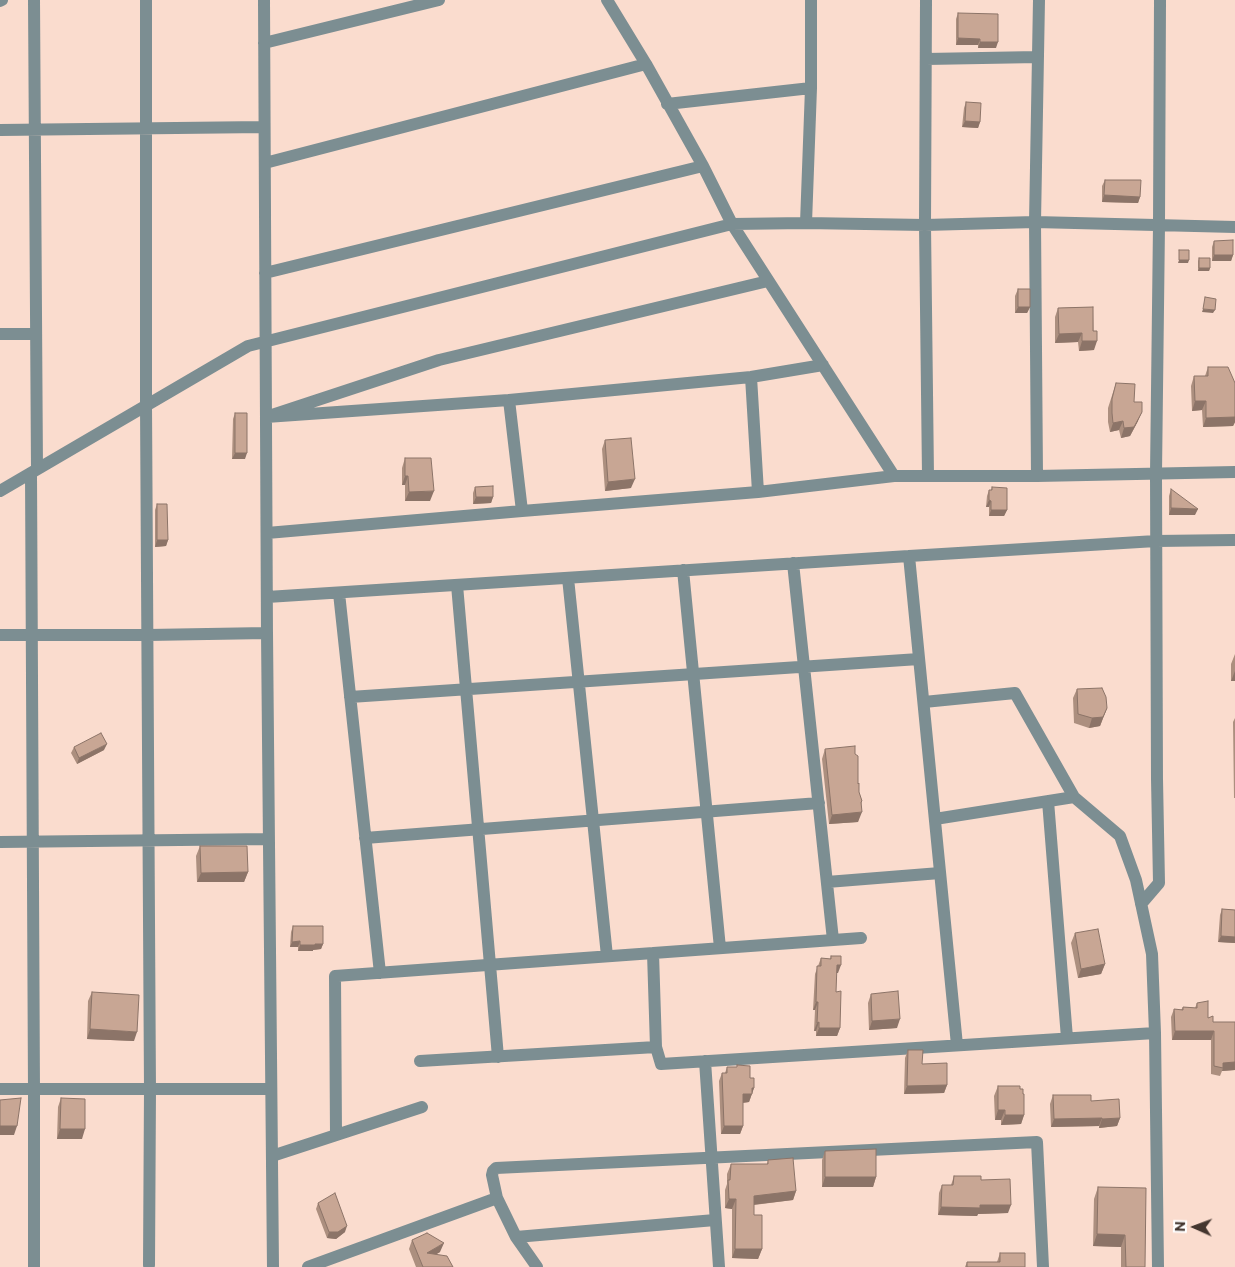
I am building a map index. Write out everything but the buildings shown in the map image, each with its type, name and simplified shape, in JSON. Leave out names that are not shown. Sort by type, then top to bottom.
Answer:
[{"type":"street","points":[[34,0],[36,334],[32,634],[34,1267]]},
{"type":"street","points":[[146,0],[149,1265]]},
{"type":"street","points":[[264,0],[273,1267]]},
{"type":"street","points":[[264,43],[439,0]]},
{"type":"street","points":[[607,0],[646,64],[703,166],[732,224],[894,476]]},
{"type":"street","points":[[806,223],[812,0]]},
{"type":"street","points":[[926,0],[925,225],[928,476]]},
{"type":"street","points":[[1037,476],[1034,222],[1039,0]]},
{"type":"street","points":[[1141,904],[1158,883],[1156,473],[1160,225],[1160,0]]},
{"type":"street","points":[[926,59],[1038,57]]},
{"type":"street","points":[[265,163],[646,64]]},
{"type":"street","points":[[668,104],[811,88]]},
{"type":"street","points":[[0,130],[264,127]]},
{"type":"street","points":[[265,273],[703,166]]},
{"type":"street","points":[[0,491],[248,346],[732,224],[925,225],[1034,222],[1235,227]]},
{"type":"street","points":[[266,417],[439,360],[768,281]]},
{"type":"street","points":[[0,334],[36,334]]},
{"type":"street","points":[[266,417],[509,400],[751,378],[823,365]]},
{"type":"street","points":[[751,378],[758,492]]},
{"type":"street","points":[[509,400],[522,511]]},
{"type":"street","points":[[267,533],[758,492],[894,476],[1037,476],[1235,472]]},
{"type":"street","points":[[267,597],[1156,541],[1235,540]]},
{"type":"street","points":[[909,556],[957,1045]]},
{"type":"street","points":[[793,563],[833,940]]},
{"type":"street","points":[[683,570],[720,948]]},
{"type":"street","points":[[568,578],[607,956]]},
{"type":"street","points":[[457,585],[498,1057]]},
{"type":"street","points":[[339,593],[380,972]]},
{"type":"street","points":[[0,635],[267,633]]},
{"type":"street","points":[[350,697],[919,659]]},
{"type":"street","points":[[924,702],[1015,693],[1074,797],[1120,836],[1136,880],[1152,954],[1158,1267]]},
{"type":"street","points":[[935,818],[1074,797]]},
{"type":"street","points":[[1048,801],[1068,1038]]},
{"type":"street","points":[[365,838],[819,803]]},
{"type":"street","points":[[0,842],[269,839]]},
{"type":"street","points":[[827,882],[940,873]]},
{"type":"street","points":[[336,1135],[335,976],[861,938]]},
{"type":"street","points":[[653,953],[656,1047],[661,1064],[1155,1033]]},
{"type":"street","points":[[420,1062],[656,1047]]},
{"type":"street","points":[[705,1061],[719,1267]]},
{"type":"street","points":[[0,1089],[271,1089]]},
{"type":"street","points":[[272,1156],[422,1107]]},
{"type":"street","points":[[537,1267],[516,1237],[497,1198],[492,1175],[492,1171],[496,1168],[1037,1142],[1043,1267]]},
{"type":"street","points":[[308,1267],[497,1198]]},
{"type":"street","points":[[516,1237],[715,1220]]}]
